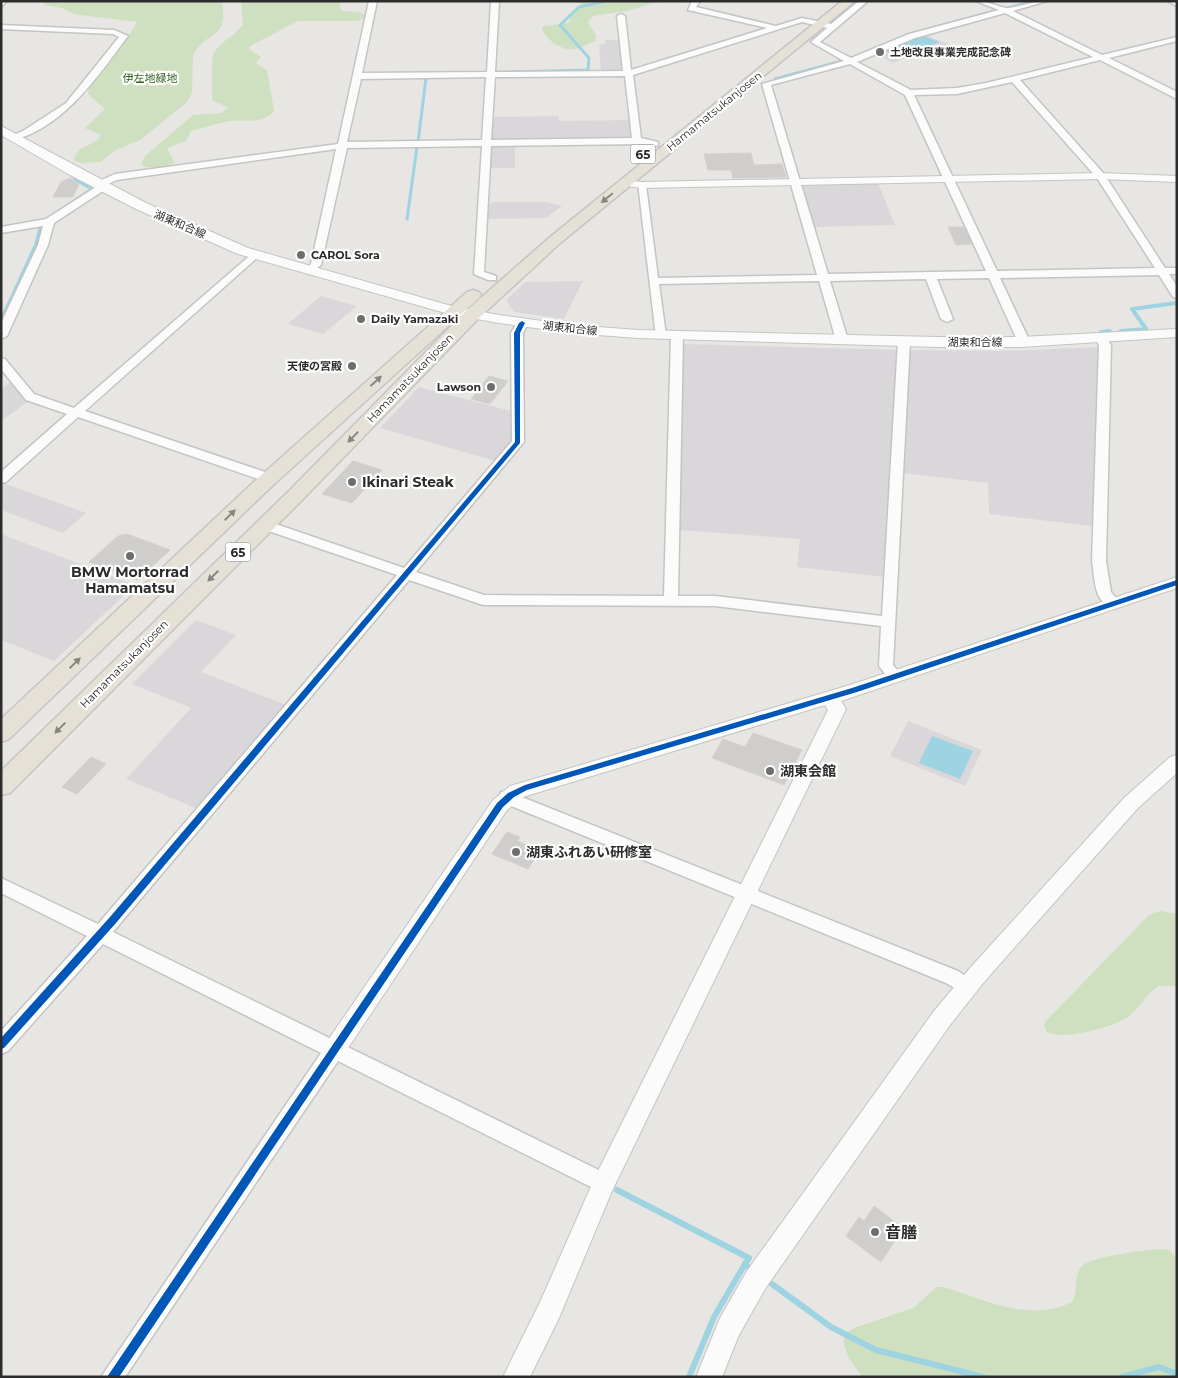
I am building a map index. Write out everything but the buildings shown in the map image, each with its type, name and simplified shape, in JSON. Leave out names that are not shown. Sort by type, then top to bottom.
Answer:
[{"type":"main road","name":"Hamamatsukanjosen","points":[[1,786],[265,525],[463,312],[492,278],[534,241],[655,144],[820,24],[834,1]]},
{"type":"main road","name":"Hamamatsukanjosen","points":[[1,733],[269,478],[463,312],[554,241],[848,1]]},
{"type":"main road","name":"湖東和合線","points":[[7,133],[101,186],[151,211],[254,255],[463,312],[522,323],[593,331],[660,335],[904,341],[1024,342],[1177,333]]},
{"type":"street","points":[[1,5],[3,1]]},
{"type":"street","points":[[309,271],[316,265],[372,1]]},
{"type":"street","points":[[492,278],[479,274],[495,1]]},
{"type":"street","points":[[696,1],[691,8],[776,28]]},
{"type":"street","points":[[357,76],[628,73],[802,20],[820,24],[864,1]]},
{"type":"street","points":[[980,1],[1006,10],[1177,96]]},
{"type":"street","points":[[842,340],[766,84],[849,62],[912,36],[1043,1]]},
{"type":"street","points":[[1171,1],[1177,4]]},
{"type":"street","points":[[621,16],[637,142]]},
{"type":"street","points":[[820,24],[815,42],[909,93],[957,90],[1014,79],[1177,39]]},
{"type":"street","points":[[1,28],[114,32],[124,36],[74,100],[50,118],[7,133]]},
{"type":"street","points":[[1014,79],[1101,176],[1177,295]]},
{"type":"street","points":[[909,93],[1024,342]]},
{"type":"street","points":[[1,230],[49,222],[115,178],[342,146],[637,142],[655,144]]},
{"type":"street","points":[[626,182],[641,185],[1101,176],[1177,178]]},
{"type":"street","points":[[641,185],[660,335]]},
{"type":"street","points":[[1,336],[43,245],[49,222]]},
{"type":"street","points":[[1,479],[254,255]]},
{"type":"street","points":[[654,281],[1177,271]]},
{"type":"street","points":[[930,275],[947,319]]},
{"type":"street","points":[[1,1045],[100,934],[518,442],[516,333],[522,323]]},
{"type":"street","points":[[671,601],[677,335]]},
{"type":"street","points":[[1100,338],[1105,345],[1099,561],[1104,594],[1113,603]]},
{"type":"street","points":[[895,676],[886,666],[904,341]]},
{"type":"street","points":[[1,362],[30,397],[269,478]]},
{"type":"street","points":[[265,525],[482,600],[715,601],[889,622]]},
{"type":"street","points":[[112,1377],[508,797],[525,788],[829,698],[1177,582]]},
{"type":"street","points":[[516,1377],[550,1310],[604,1183],[837,708],[829,698]]},
{"type":"street","points":[[709,1377],[729,1326],[756,1280],[942,1018],[967,987],[1131,803],[1174,768]]},
{"type":"street","points":[[508,797],[952,977],[967,987]]},
{"type":"street","points":[[1,885],[604,1183]]},
{"type":"shaded area","points":[[922,34],[956,47],[927,49],[893,63],[875,53]]},
{"type":"shaded area","points":[[605,40],[621,40],[625,71],[601,72],[599,45],[605,44]]},
{"type":"shaded area","points":[[558,116],[559,121],[630,120],[632,136],[625,140],[491,140],[492,117]]},
{"type":"shaded area","points":[[515,145],[515,168],[489,168],[491,146]]},
{"type":"shaded area","points":[[878,183],[895,225],[813,227],[801,186]]},
{"type":"shaded area","points":[[493,202],[546,202],[562,206],[546,218],[487,219],[487,205]]},
{"type":"shaded area","points":[[583,281],[564,319],[514,312],[506,300],[525,282]]},
{"type":"shaded area","points":[[321,296],[357,306],[323,334],[288,324]]},
{"type":"shaded area","points":[[682,344],[900,350],[885,577],[797,567],[800,539],[679,530]]},
{"type":"shaded area","points":[[1098,347],[1092,526],[989,514],[988,483],[903,473],[910,350],[1004,351]]},
{"type":"shaded area","points":[[11,382],[30,400],[1,421],[1,389]]},
{"type":"shaded area","points":[[419,387],[511,411],[512,441],[495,461],[380,428]]},
{"type":"shaded area","points":[[3,483],[86,513],[63,533],[1,510],[1,485]]},
{"type":"shaded area","points":[[1,534],[135,585],[54,661],[1,640]]},
{"type":"shaded area","points":[[196,620],[236,635],[201,672],[286,705],[198,809],[126,779],[191,708],[132,684]]},
{"type":"shaded area","points":[[908,721],[982,750],[965,786],[890,756]]},
{"type":"green space","name":"伊左地緑地","points":[[42,1],[222,1],[223,14],[220,29],[199,46],[193,55],[192,93],[187,102],[140,140],[114,151],[100,162],[80,163],[74,160],[79,151],[95,142],[101,135],[85,128],[105,109],[88,94],[89,87],[127,39],[137,22],[73,14],[62,8],[45,5]]},
{"type":"green space","points":[[241,1],[342,1],[339,6],[342,11],[359,12],[366,15],[365,18],[357,21],[298,21],[250,46],[249,49],[261,57],[256,63],[267,70],[274,111],[259,120],[230,121],[191,131],[186,141],[167,148],[175,163],[163,168],[144,167],[141,163],[145,156],[193,115],[221,113],[228,108],[212,100],[213,55],[218,47],[243,24]]},
{"type":"green space","points":[[575,1],[660,1],[627,11],[593,16],[588,22],[596,36],[595,41],[578,48],[568,49],[554,43],[546,36],[542,28],[544,26],[569,23],[571,15],[583,5]]},
{"type":"green space","points":[[1160,911],[1177,914],[1177,986],[1158,986],[1128,1017],[1100,1029],[1063,1035],[1046,1031],[1045,1022],[1149,915]]},
{"type":"green space","points":[[1169,1250],[1177,1258],[1177,1377],[862,1377],[846,1352],[844,1334],[854,1328],[913,1308],[937,1287],[944,1287],[991,1303],[1024,1310],[1056,1308],[1072,1302],[1078,1272],[1085,1264],[1118,1254]]},
{"type":"water","points":[[922,35],[939,42],[905,56],[888,49]]},
{"type":"water","points":[[932,736],[973,751],[960,779],[919,763]]},
{"type":"waterway","points":[[507,72],[588,70],[589,58],[560,25],[579,7],[606,1]]},
{"type":"waterway","points":[[1008,8],[1034,1]]},
{"type":"waterway","points":[[910,34],[998,10]]},
{"type":"waterway","points":[[775,79],[842,61]]},
{"type":"waterway","points":[[418,142],[426,78]]},
{"type":"waterway","points":[[407,219],[417,147]]},
{"type":"waterway","points":[[47,219],[92,189],[74,179]]},
{"type":"waterway","points":[[1,321],[36,245],[41,226]]},
{"type":"waterway","points":[[1121,331],[1146,329],[1132,309],[1176,303]]},
{"type":"waterway","points":[[1101,332],[1110,331]]},
{"type":"waterway","points":[[617,1190],[749,1258],[745,1264]]},
{"type":"waterway","points":[[689,1377],[714,1317],[745,1264]]},
{"type":"waterway","points":[[772,1284],[831,1327],[876,1350],[983,1377]]},
{"type":"waterway","points":[[1122,1377],[1159,1367],[1177,1374]]},
{"type":"cycle path","points":[[1,1045],[113,920],[518,442],[517,333],[522,323]]},
{"type":"cycle path","points":[[112,1377],[500,805],[511,795],[525,788],[854,690],[1177,582]]},
{"type":"place","name":"土地改良事業完成記念碑","points":[[880,52]]},
{"type":"place","name":"CAROL Sora","points":[[301,255]]},
{"type":"place","name":"Daily Yamazaki","points":[[361,319]]},
{"type":"place","name":"天使の宮殿","points":[[352,366]]},
{"type":"place","name":"Lawson","points":[[491,387]]},
{"type":"place","name":"Ikinari Steak","points":[[352,482]]},
{"type":"place","name":"BMW Mortorrad Hamamatsu","points":[[130,556]]},
{"type":"place","name":"湖東会館","points":[[770,771]]},
{"type":"place","name":"湖東ふれあい研修室","points":[[516,852]]},
{"type":"place","name":"音膳","points":[[875,1232]]}]
